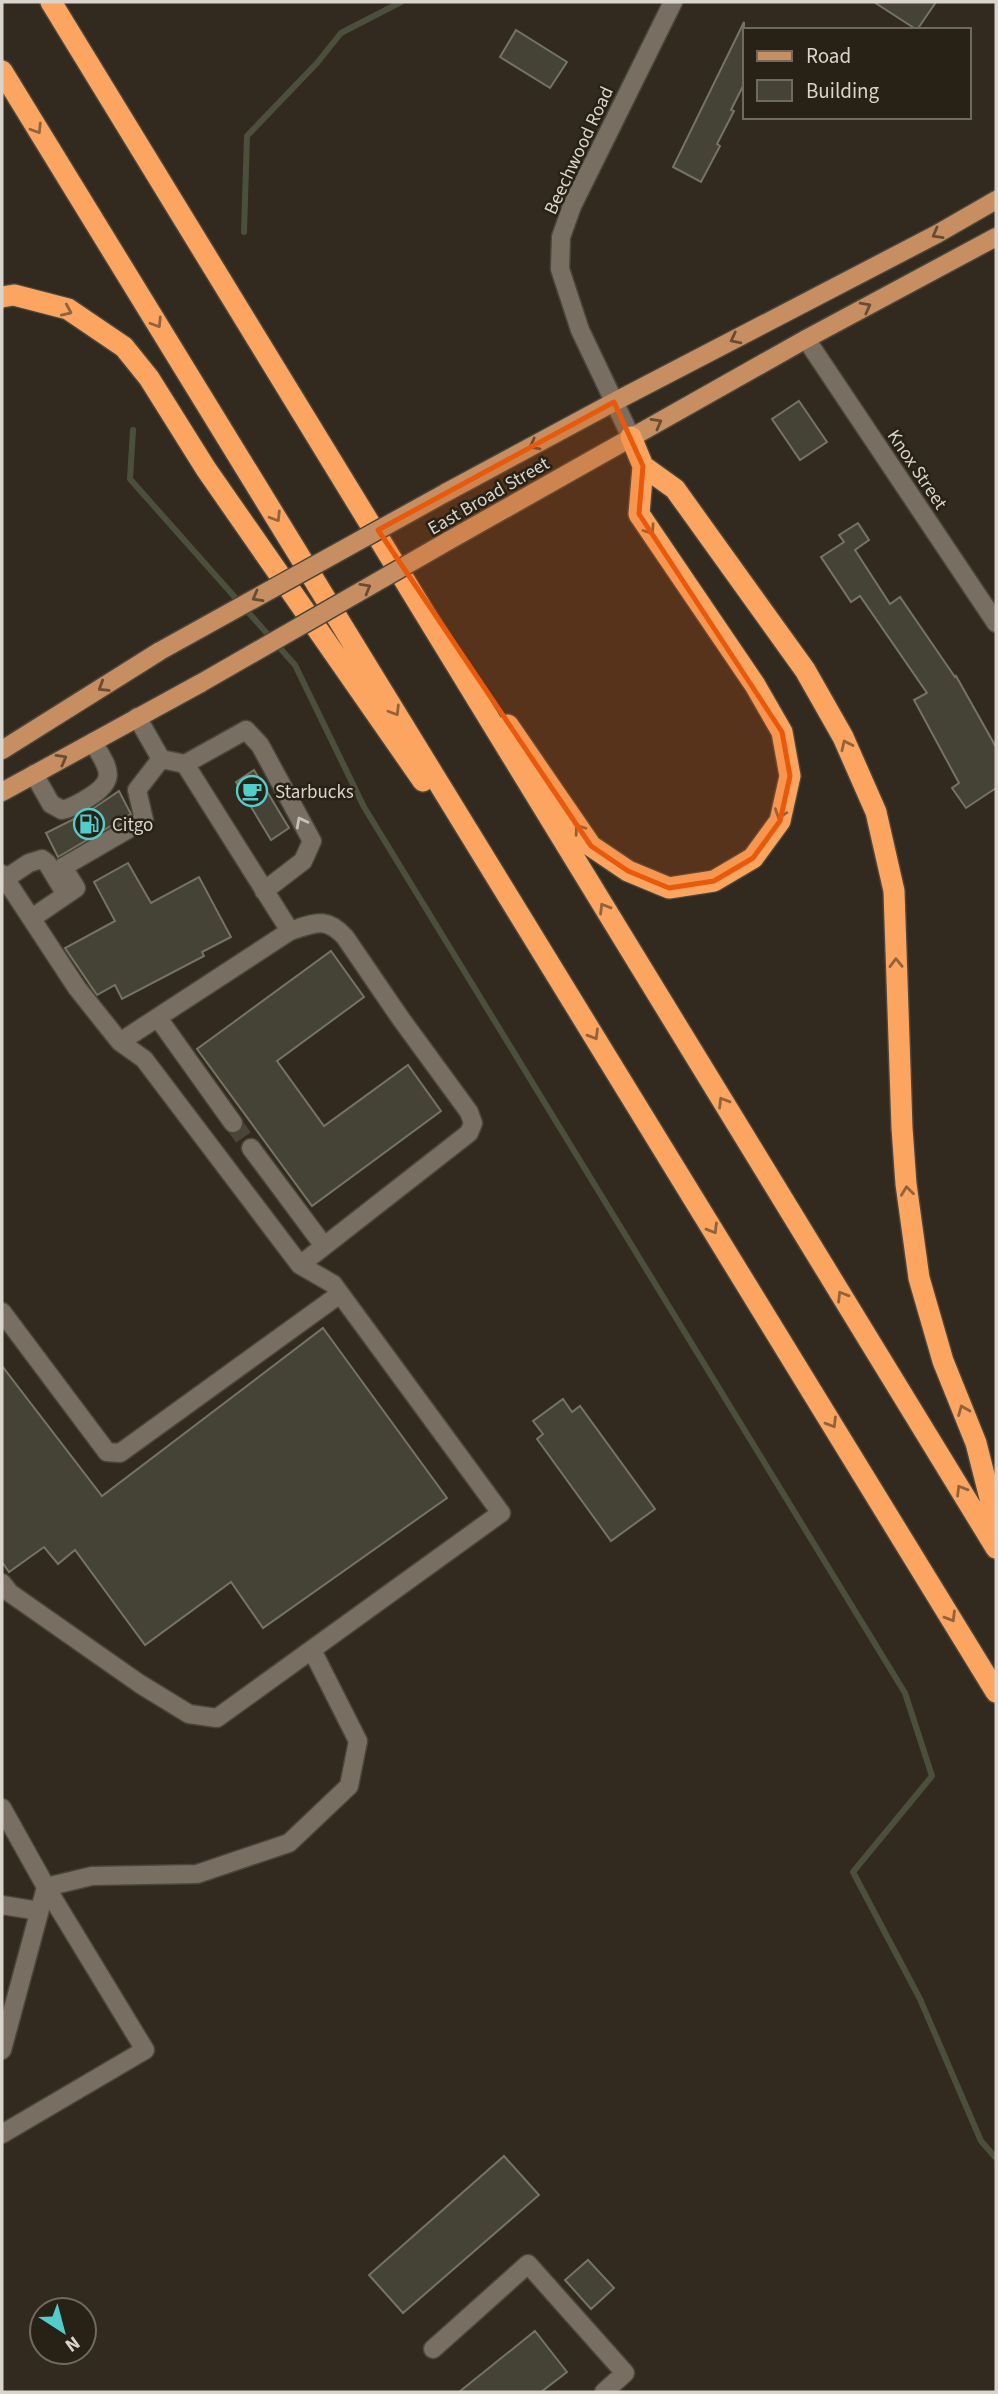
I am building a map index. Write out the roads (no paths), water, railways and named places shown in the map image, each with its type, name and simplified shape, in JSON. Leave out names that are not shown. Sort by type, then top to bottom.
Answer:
[{"type":"highway","points":[[51,2],[996,1548]]},
{"type":"highway","points":[[2,71],[996,1692]]},
{"type":"highway","points":[[2,297],[15,295],[68,309],[124,348],[149,378],[206,469],[559,977]]},
{"type":"highway","points":[[327,454],[591,846],[628,871],[669,888],[714,881],[753,858],[780,821],[790,776],[782,732],[755,685],[639,514],[643,466],[631,438]]},
{"type":"highway","points":[[643,466],[675,489],[805,670],[843,737],[876,812],[894,891],[902,1128],[906,1184],[919,1278],[943,1361],[976,1443],[996,1522]]},
{"type":"main road","name":"East Broad Street","points":[[2,750],[160,651],[445,493],[937,234],[996,200]]},
{"type":"main road","name":"East Broad Street","points":[[2,792],[201,683],[806,339],[996,237]]},
{"type":"street","name":"Beechwood Road","points":[[631,438],[576,318],[560,269],[561,237],[572,206],[673,2]]},
{"type":"street","name":"Knox Street","points":[[806,339],[996,623]]},
{"type":"street","points":[[137,717],[162,759],[185,764],[246,730],[260,745],[312,841],[303,861],[264,891]]},
{"type":"street","points":[[33,774],[51,804],[62,810],[70,808],[100,791],[109,777],[107,767],[93,742]]},
{"type":"street","points":[[32,918],[76,888],[63,867],[144,820],[137,790],[162,759]]},
{"type":"street","points":[[185,764],[290,931]]},
{"type":"street","points":[[2,1584],[10,1594],[140,1684],[189,1714],[217,1718],[501,1513],[333,1284],[300,1265],[144,1059],[120,1042],[77,988],[4,877],[42,859],[65,895]]},
{"type":"street","points":[[120,1042],[290,931],[315,923],[326,923],[335,926],[345,937],[469,1112],[473,1123],[469,1133],[300,1265]]},
{"type":"street","points":[[158,1017],[233,1123]]},
{"type":"street","points":[[251,1148],[324,1246]]},
{"type":"street","points":[[2,1312],[107,1452],[120,1453],[340,1294]]},
{"type":"street","points":[[46,1887],[92,1876],[197,1874],[289,1843],[349,1786],[358,1741],[312,1650]]},
{"type":"street","points":[[2,1808],[46,1887],[145,2050],[2,2134]]},
{"type":"street","points":[[2,2050],[46,1887]]},
{"type":"street","points":[[2,1905],[39,1911]]},
{"type":"street","points":[[433,2348],[528,2264],[625,2373],[604,2392]]},
{"type":"waterway","points":[[244,232],[247,136],[317,63],[341,33],[401,2]]},
{"type":"waterway","points":[[133,430],[130,479],[295,665],[364,807],[905,1693],[932,1776],[853,1872],[920,1999],[981,2141],[996,2158]]},
{"type":"tunnel","points":[[233,1123],[251,1148]]},
{"type":"place","name":"Starbucks","points":[[252,791]]},
{"type":"place","name":"Citgo","points":[[89,824]]}]
